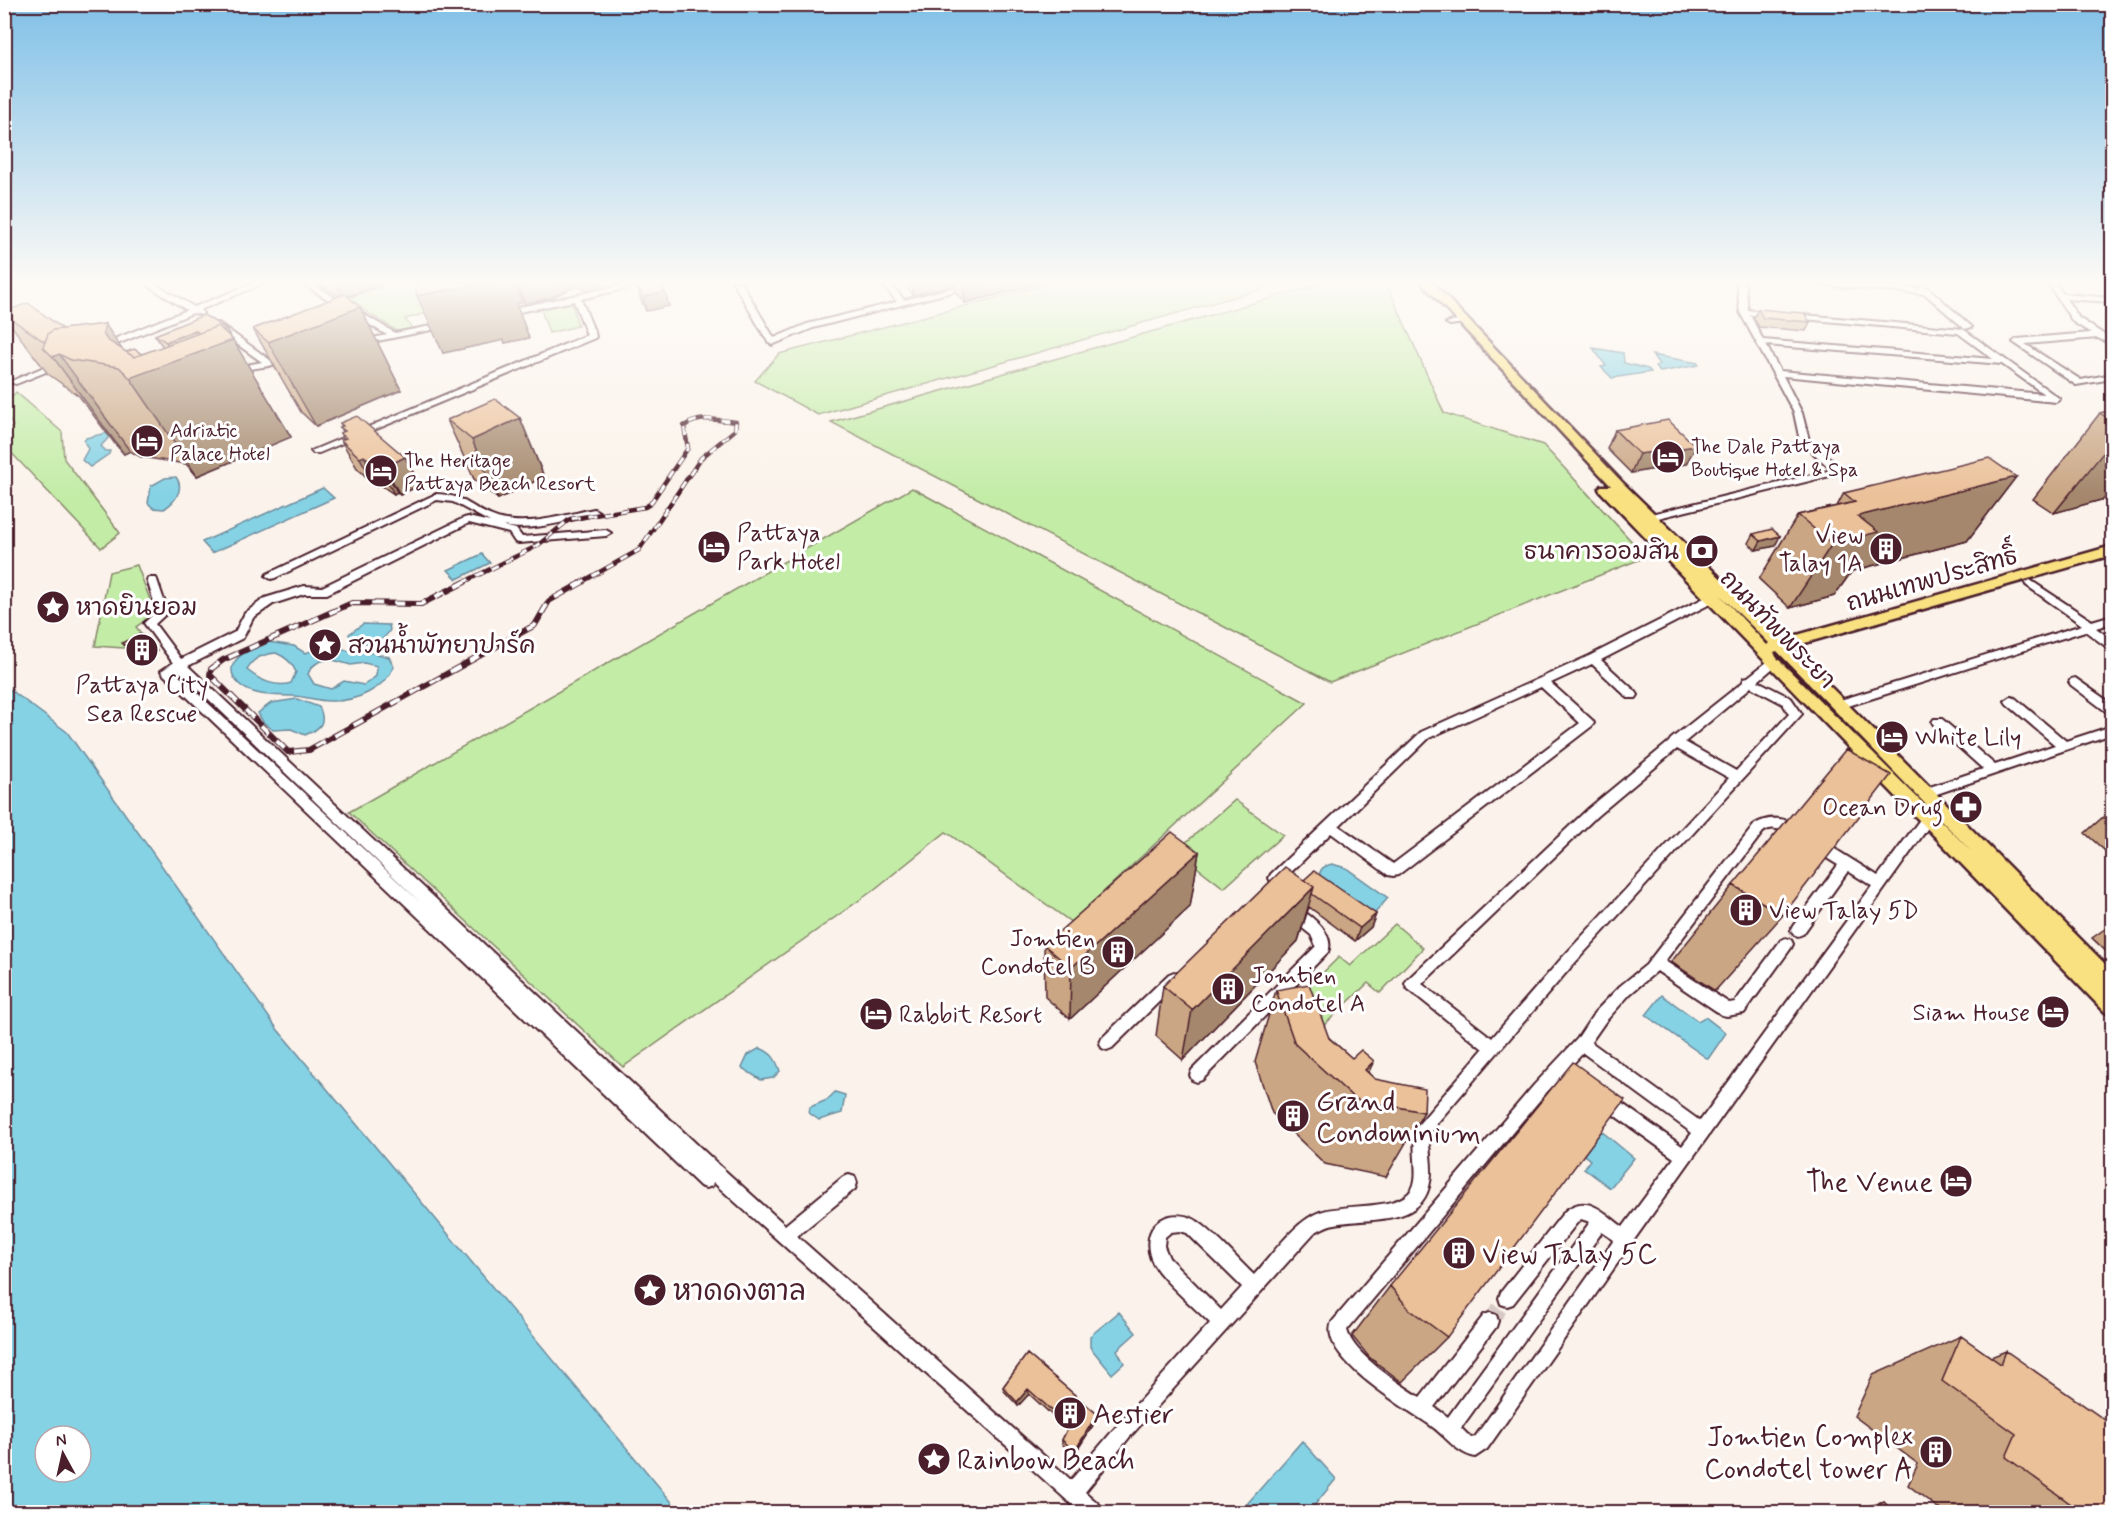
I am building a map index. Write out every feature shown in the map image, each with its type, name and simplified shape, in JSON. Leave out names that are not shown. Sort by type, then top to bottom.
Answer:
[{"type":"main road","name":"ถนนทัพพระยา","points":[[1484,353],[1625,509],[1775,654],[1838,705],[2112,983]]},
{"type":"main road","name":"ถนนทัพพระยา","points":[[1487,353],[1650,517],[1928,818],[2022,917],[2112,1006]]},
{"type":"main road","name":"ถนนเทพประสิทธิ์","points":[[1775,654],[2112,550]]},
{"type":"main road","name":"ถนนเทพประสิทธิ์","points":[[1775,654],[2112,558]]},
{"type":"street","points":[[255,353],[269,363]]},
{"type":"street","points":[[316,451],[552,353]]},
{"type":"street","points":[[1650,517],[1839,471],[1805,441],[1798,413],[1766,353]]},
{"type":"street","points":[[1892,353],[2005,362]]},
{"type":"street","points":[[1777,374],[2056,399],[1994,353]]},
{"type":"street","points":[[2033,353],[2079,383],[2112,377]]},
{"type":"street","points":[[224,373],[303,356]]},
{"type":"street","points":[[13,382],[72,359]]},
{"type":"street","points":[[271,576],[436,497],[450,497],[463,501],[494,521],[528,525],[594,512]]},
{"type":"street","points":[[606,533],[519,540],[512,531],[468,520],[323,591],[304,590],[269,601],[249,616],[239,635],[167,671],[706,1180]]},
{"type":"street","points":[[152,580],[163,612],[149,623],[179,664],[715,1173],[1093,1512]]},
{"type":"street","points":[[2030,583],[2112,645]]},
{"type":"street","points":[[1263,891],[1425,735],[1593,659],[1714,597]]},
{"type":"street","points":[[1838,705],[2112,619]]},
{"type":"street","points":[[1491,1047],[1412,984],[1593,812],[1748,681],[1775,654]]},
{"type":"street","points":[[1593,659],[1632,695]]},
{"type":"street","points":[[1330,826],[1394,871],[1588,723],[1542,681]]},
{"type":"street","points":[[1072,1494],[1122,1433],[1283,1253],[1316,1221],[1341,1213],[1389,1211],[1410,1203],[1418,1195],[1422,1186],[1423,1131],[1491,1047],[1796,714],[1787,701],[1748,681]]},
{"type":"street","points":[[2075,682],[2112,710]]},
{"type":"street","points":[[2011,701],[2064,746]]},
{"type":"street","points":[[1938,722],[1993,770]]},
{"type":"street","points":[[1925,793],[2112,730]]},
{"type":"street","points":[[1675,742],[1737,777]]},
{"type":"street","points":[[1880,884],[1782,824],[1766,823],[1656,963],[1625,990],[1600,1017],[1565,1071],[1338,1328],[1340,1341],[1355,1359],[1450,1429],[1466,1446],[1475,1448],[1481,1443],[1625,1238],[1928,818]]},
{"type":"street","points":[[1798,930],[1847,863]]},
{"type":"street","points":[[1197,1075],[1323,948],[1321,938],[1314,929],[1281,904]]},
{"type":"street","points":[[1656,963],[1727,1010],[1734,1010],[1739,1008],[1786,944]]},
{"type":"street","points":[[1107,1043],[1180,971]]},
{"type":"street","points":[[1582,1044],[1702,1131]]},
{"type":"street","points":[[1589,1088],[1684,1156]]},
{"type":"street","points":[[786,1235],[849,1183]]},
{"type":"street","points":[[1507,1298],[1574,1214],[1585,1210],[1625,1238]]},
{"type":"street","points":[[1450,1429],[1601,1220]]},
{"type":"street","points":[[1222,1323],[1163,1264],[1156,1253],[1155,1242],[1159,1231],[1168,1224],[1179,1222],[1191,1227],[1254,1287]]},
{"type":"street","points":[[1422,1408],[1490,1321]]},
{"type":"green space","points":[[1037,353],[818,415],[755,381],[779,354]]},
{"type":"green space","points":[[1077,353],[1417,353],[1444,413],[1543,445],[1646,557],[1330,682],[831,422]]},
{"type":"green space","points":[[16,392],[62,432],[64,459],[120,533],[101,548],[5,446],[5,434],[13,426],[5,412],[5,404]]},
{"type":"green space","points":[[912,488],[1307,703],[1071,922],[946,832],[871,892],[623,1067],[349,812]]},
{"type":"green space","points":[[137,565],[155,613],[136,627],[144,637],[124,648],[95,646],[109,572]]},
{"type":"green space","points":[[1235,800],[1283,835],[1224,888],[1176,851]]},
{"type":"green space","points":[[1395,924],[1423,948],[1380,993],[1368,983],[1320,1029],[1291,1004],[1339,957],[1350,966]]},
{"type":"water","points":[[1596,353],[1623,353],[1624,363],[1648,369],[1651,372],[1612,378],[1601,367],[1606,366]]},
{"type":"water","points":[[1652,355],[1699,365],[1660,372],[1655,367],[1659,364]]},
{"type":"water","points":[[106,433],[111,435],[101,446],[106,451],[110,451],[109,454],[90,467],[82,460],[88,449],[84,441],[86,438]]},
{"type":"water","points":[[176,477],[179,482],[178,495],[164,509],[153,508],[148,503],[151,486],[165,478]]},
{"type":"water","points":[[323,488],[334,498],[212,553],[202,542]]},
{"type":"water","points":[[482,554],[490,563],[457,579],[448,570]]},
{"type":"water","points":[[363,624],[389,625],[390,630],[378,641],[362,643],[351,641],[349,634]]},
{"type":"water","points":[[268,642],[294,646],[305,653],[332,645],[352,652],[374,653],[389,657],[394,667],[376,688],[359,697],[324,701],[298,696],[265,694],[244,688],[233,676],[232,669],[239,657]],"holes":[[[276,653],[288,660],[294,668],[296,672],[291,683],[268,682],[247,670],[258,657]],[[329,659],[351,665],[364,663],[377,666],[376,676],[364,685],[344,681],[331,689],[314,684],[308,674],[316,664]]]},
{"type":"water","points":[[4,685],[67,732],[278,1030],[680,1512],[5,1512]]},
{"type":"water","points":[[297,699],[319,707],[322,717],[321,725],[305,735],[291,729],[273,730],[263,722],[258,713],[271,703]]},
{"type":"water","points":[[1332,864],[1346,868],[1388,898],[1370,919],[1319,877],[1323,868]]},
{"type":"water","points":[[1662,995],[1698,1021],[1705,1017],[1726,1033],[1708,1059],[1646,1015]]},
{"type":"water","points":[[760,1048],[771,1054],[777,1063],[780,1071],[773,1078],[761,1080],[742,1068],[748,1055]]},
{"type":"water","points":[[835,1092],[845,1095],[842,1113],[819,1120],[809,1113],[810,1107],[827,1100]]},
{"type":"water","points":[[1571,1106],[1634,1158],[1610,1188],[1584,1168],[1590,1160],[1552,1130]]},
{"type":"water","points":[[1119,1312],[1136,1333],[1117,1350],[1124,1363],[1112,1374],[1090,1347],[1090,1336]]},
{"type":"water","points":[[1302,1441],[1336,1479],[1309,1512],[1240,1512]]},
{"type":"building","points":[[49,353],[127,353],[134,357],[145,353],[198,353],[130,378],[119,367],[71,360],[59,354],[53,357]]},
{"type":"building","points":[[127,353],[142,354],[134,357]]},
{"type":"building","points":[[495,399],[520,418],[472,440],[447,420]]},
{"type":"building","points":[[2112,410],[2112,421],[2100,413]]},
{"type":"building","points":[[357,416],[405,457],[385,467],[382,464],[379,466],[364,456],[360,458],[341,440],[346,438],[340,433],[345,431],[340,427],[343,426],[340,423]]},
{"type":"building","points":[[1668,420],[1696,446],[1639,454],[1615,430]]},
{"type":"building","points":[[1989,458],[2016,477],[1858,516],[1878,532],[1832,544],[1798,515],[1855,502],[1844,493]]},
{"type":"building","points":[[1772,529],[1780,536],[1761,541],[1753,534]]},
{"type":"building","name":"Pattaya City Sea Rescue","points":[[140,634],[153,647],[135,656],[122,643]]},
{"type":"building","points":[[1846,749],[1891,775],[1783,915],[1733,885]]},
{"type":"building","points":[[1172,832],[1199,852],[1071,968],[1044,945]]},
{"type":"building","points":[[1285,867],[1314,887],[1192,1010],[1163,986]]},
{"type":"building","points":[[1314,871],[1376,914],[1360,928],[1312,894],[1314,887],[1304,880]]},
{"type":"building","points":[[1309,984],[1329,1038],[1352,1058],[1361,1050],[1374,1061],[1365,1070],[1375,1079],[1425,1089],[1424,1112],[1355,1099],[1295,1044],[1276,990]]},
{"type":"building","name":"View Talay 5C","points":[[1573,1062],[1625,1100],[1447,1337],[1409,1309],[1390,1286]]},
{"type":"building","points":[[1961,1336],[2001,1364],[2006,1351],[2112,1425],[2112,1512],[2082,1512],[2006,1457],[2016,1434],[1942,1381]]},
{"type":"building","name":"Aestier","points":[[1027,1354],[1097,1414],[1075,1451],[1062,1440],[1069,1426],[1028,1389],[1017,1402],[1003,1387]]},
{"type":"building","points":[[1884,1502],[1893,1512],[1870,1512]]},
{"type":"tunnel","points":[[1490,1321],[1507,1298]]},
{"type":"railway","points":[[462,583],[537,546],[570,519],[645,507],[650,504],[688,448],[684,426],[703,419],[736,422],[735,430],[701,458],[639,550],[580,583]]},
{"type":"railway","points":[[465,582],[421,604],[352,603],[223,660],[211,669],[210,675],[288,752],[309,750],[535,625],[549,601],[583,582]]},
{"type":"place","name":"Adriatic Palace Hotel","points":[[147,441]]},
{"type":"place","name":"The Dale Pattaya Boutique Hotel & Spa","points":[[1668,457]]},
{"type":"place","name":"The Heritage Pattaya Beach Resort","points":[[381,471]]},
{"type":"place","name":"Pattaya Park Hotel","points":[[714,547]]},
{"type":"place","name":"View Talay 1A","points":[[1886,549]]},
{"type":"place","name":"ธนาคารออมสิน","points":[[1702,551]]},
{"type":"place","name":"หาดยินยอม","points":[[53,607]]},
{"type":"place","name":"สวนน้ำพัทยาปาร์ค","points":[[325,645]]},
{"type":"place","name":"Pattaya City Sea Rescue","points":[[142,650]]},
{"type":"place","name":"White Lily","points":[[1892,737]]},
{"type":"place","name":"Ocean Drug","points":[[1966,807]]},
{"type":"place","name":"View Talay 5D","points":[[1746,910]]},
{"type":"place","name":"Jomtien Condotel B","points":[[1118,952]]},
{"type":"place","name":"Jomtien Condotel A","points":[[1228,989]]},
{"type":"place","name":"Siam House","points":[[2053,1012]]},
{"type":"place","name":"Rabbit Resort","points":[[876,1014]]},
{"type":"place","name":"Grand Condominium","points":[[1293,1116]]},
{"type":"place","name":"The Venue","points":[[1956,1181]]},
{"type":"place","name":"View Talay 5C","points":[[1459,1253]]},
{"type":"place","name":"หาดดงตาล","points":[[650,1290]]},
{"type":"place","name":"Aestier","points":[[1070,1413]]},
{"type":"place","name":"Jomtien Complex Condotel tower A","points":[[1936,1452]]},
{"type":"place","name":"Rainbow Beach","points":[[934,1459]]}]
